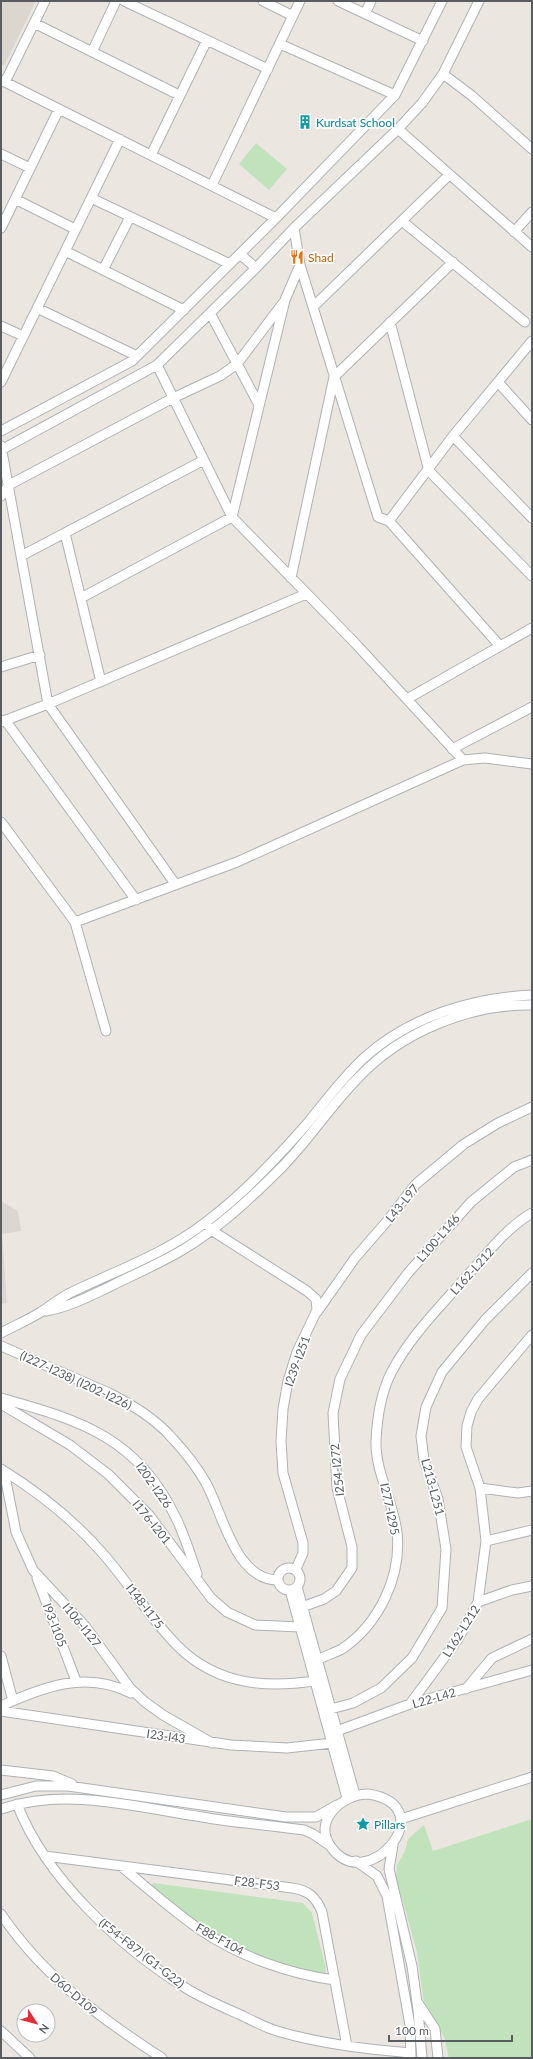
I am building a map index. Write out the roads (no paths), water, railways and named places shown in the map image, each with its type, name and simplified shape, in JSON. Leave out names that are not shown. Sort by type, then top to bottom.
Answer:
[{"type":"street","points":[[45,1],[3,81],[276,218]]},
{"type":"street","points":[[92,52],[116,1]]},
{"type":"street","points":[[124,1],[268,69]]},
{"type":"street","points":[[263,1],[293,16]]},
{"type":"street","points":[[212,185],[300,1]]},
{"type":"street","points":[[338,1],[423,40]]},
{"type":"street","points":[[365,14],[371,1]]},
{"type":"street","points":[[1,432],[132,361],[276,218],[394,95],[442,1]]},
{"type":"street","points":[[176,885],[48,704],[1,449],[157,365],[256,268],[294,228],[398,129],[422,103],[443,74],[479,1]]},
{"type":"street","points":[[34,23],[179,95]]},
{"type":"street","points":[[151,155],[207,40]]},
{"type":"street","points":[[280,44],[394,95]]},
{"type":"street","points":[[443,74],[471,95],[532,149]]},
{"type":"street","points":[[1,228],[59,109]]},
{"type":"street","points":[[398,129],[532,247]]},
{"type":"street","points":[[1,382],[120,139]]},
{"type":"street","points":[[1,154],[30,168]]},
{"type":"street","points":[[313,307],[449,175]]},
{"type":"street","points":[[91,198],[230,264]]},
{"type":"street","points":[[15,200],[75,229]]},
{"type":"street","points":[[514,232],[532,212]]},
{"type":"street","points":[[103,270],[130,217]]},
{"type":"street","points":[[402,221],[525,322]]},
{"type":"street","points":[[294,228],[300,265],[378,517],[389,521],[500,646]]},
{"type":"street","points":[[65,251],[184,310]]},
{"type":"street","points":[[240,254],[256,268]]},
{"type":"street","points":[[291,578],[334,377],[453,262]]},
{"type":"street","points":[[81,598],[232,516],[286,300],[300,265]]},
{"type":"street","points":[[1,496],[9,486],[173,398],[220,376],[237,364],[286,300]]},
{"type":"street","points":[[37,308],[137,356]]},
{"type":"street","points":[[210,313],[259,404]]},
{"type":"street","points":[[390,322],[429,471],[532,576]]},
{"type":"street","points":[[1,326],[23,336]]},
{"type":"street","points":[[389,521],[429,471],[454,436],[532,340]]},
{"type":"street","points":[[157,365],[232,516],[463,760]]},
{"type":"street","points":[[498,382],[532,420]]},
{"type":"street","points":[[454,436],[532,518]]},
{"type":"street","points":[[21,556],[204,460]]},
{"type":"street","points":[[65,533],[101,682]]},
{"type":"street","points":[[136,900],[3,721],[101,682],[306,594]]},
{"type":"street","points":[[406,699],[532,628]]},
{"type":"street","points":[[1,667],[40,655]]},
{"type":"street","points":[[452,748],[532,707]]},
{"type":"street","points":[[75,922],[237,862],[463,760],[484,758],[532,764]]},
{"type":"street","points":[[1,822],[75,922],[106,1031]]},
{"type":"street","points":[[1,1333],[41,1312],[73,1304],[170,1257],[208,1226],[272,1162],[346,1075],[383,1043],[416,1023],[446,1011],[484,1001],[532,995]]},
{"type":"street","points":[[208,1226],[236,1209],[281,1168],[358,1078],[391,1050],[413,1036],[462,1016],[492,1009],[532,1004]]},
{"type":"street","name":"L43-L97","points":[[316,1314],[355,1258],[388,1220],[416,1184],[471,1140],[498,1123],[532,1107]]},
{"type":"street","name":"L100-L146","points":[[361,1334],[408,1273],[471,1202],[514,1167],[532,1160]]},
{"type":"street","name":"L162-L212","points":[[416,1333],[508,1232],[532,1213]]},
{"type":"street","points":[[208,1226],[308,1291],[316,1299],[316,1314]]},
{"type":"street","name":"L213-L251","points":[[331,1709],[353,1703],[381,1688],[412,1658],[442,1608],[446,1549],[438,1500],[424,1460],[421,1436],[426,1407],[442,1372],[485,1320],[532,1273]]},
{"type":"street","name":"I239-I251","points":[[296,1569],[302,1555],[303,1547],[283,1473],[281,1455],[282,1424],[286,1392],[292,1367],[316,1314]]},
{"type":"street","name":"I277-I295","points":[[317,1660],[341,1649],[361,1633],[388,1596],[397,1560],[397,1532],[377,1454],[376,1440],[383,1393],[391,1373],[416,1333]]},
{"type":"street","name":"I254-I272","points":[[302,1607],[324,1599],[336,1591],[352,1568],[352,1547],[336,1488],[333,1413],[340,1379],[361,1334]]},
{"type":"street","points":[[478,1602],[486,1541],[480,1488],[466,1448],[467,1426],[471,1412],[478,1399],[532,1336]]},
{"type":"street","name":"(I227-I238) (I202-I226)","points":[[1,1346],[109,1393],[156,1421],[174,1439],[205,1482],[235,1546],[246,1565],[261,1578],[278,1580]]},
{"type":"street","name":"I202-I226","points":[[1,1398],[62,1416],[98,1432],[111,1439],[136,1460],[162,1493],[177,1520],[200,1583]]},
{"type":"street","name":"I176-I201","points":[[1,1404],[70,1445],[104,1471],[149,1514],[200,1583],[218,1605],[227,1612],[248,1623],[262,1626],[300,1627]]},
{"type":"street","name":"I106-I127","points":[[2,1470],[16,1532],[33,1570],[85,1626],[121,1677],[138,1696],[163,1715],[212,1742]]},
{"type":"street","name":"I148-I175","points":[[2,1470],[45,1500],[81,1529],[117,1570],[170,1639],[189,1656],[217,1673],[250,1683],[280,1685],[314,1681]]},
{"type":"street","points":[[480,1488],[518,1493],[532,1491]]},
{"type":"street","points":[[486,1541],[532,1530]]},
{"type":"street","points":[[289,1567],[296,1569],[301,1577],[300,1584],[293,1589],[281,1587],[278,1576],[282,1570],[289,1567]]},
{"type":"street","name":"I93-I105","points":[[33,1570],[76,1681]]},
{"type":"street","name":"L162-L212","points":[[410,1704],[458,1639],[478,1602],[512,1590],[532,1586]]},
{"type":"street","points":[[293,1589],[302,1607],[331,1709],[351,1797]]},
{"type":"street","points":[[293,1589],[300,1627],[314,1681],[332,1744],[351,1797]]},
{"type":"street","points":[[466,1689],[492,1658],[532,1639]]},
{"type":"street","points":[[1,1656],[13,1701]]},
{"type":"street","name":"L22-L42","points":[[337,1731],[410,1704],[532,1670]]},
{"type":"street","points":[[1,1706],[50,1686],[76,1681],[113,1685],[138,1696]]},
{"type":"street","name":"I23-I43","points":[[1,1711],[255,1747],[287,1748],[332,1744]]},
{"type":"street","points":[[1,1770],[53,1776],[80,1787]]},
{"type":"street","points":[[401,1819],[532,1777]]},
{"type":"street","points":[[1,1795],[36,1786],[80,1787],[286,1817],[316,1817],[351,1797],[368,1794],[384,1799],[396,1808],[401,1819],[400,1833],[393,1844],[380,1856],[366,1861],[356,1861]]},
{"type":"street","points":[[1,1809],[17,1804],[53,1798],[82,1799],[229,1822],[304,1830],[312,1834],[329,1845],[341,1856],[356,1861],[377,1876],[386,1896],[410,2025],[411,2056]]},
{"type":"street","name":"(F54-F87) (G1-G22)","points":[[17,1804],[30,1834],[67,1885],[105,1925],[152,1964],[189,1990],[276,2031],[313,2040],[411,2056]]},
{"type":"street","points":[[329,1845],[326,1834],[327,1822],[337,1805]]},
{"type":"street","points":[[393,1844],[390,1854],[389,1870],[406,1938],[417,2002],[422,2058]]},
{"type":"street","name":"F28-F53","points":[[45,1856],[305,1890],[317,1900],[322,1912],[347,2046]]},
{"type":"street","name":"F88-F104","points":[[121,1866],[182,1916],[215,1938],[262,1960],[289,1970],[335,1980]]},
{"type":"street","name":"D60-D109","points":[[1,1914],[22,1943],[56,1980],[110,2023],[162,2058]]},
{"type":"street","points":[[417,2002],[435,2029],[438,2058]]},
{"type":"street","points":[[1,2031],[30,2058]]},
{"type":"place","name":"Kurdsat School","points":[[305,122]]},
{"type":"place","name":"Shad","points":[[297,257]]},
{"type":"place","name":"Pillars","points":[[363,1824]]}]
